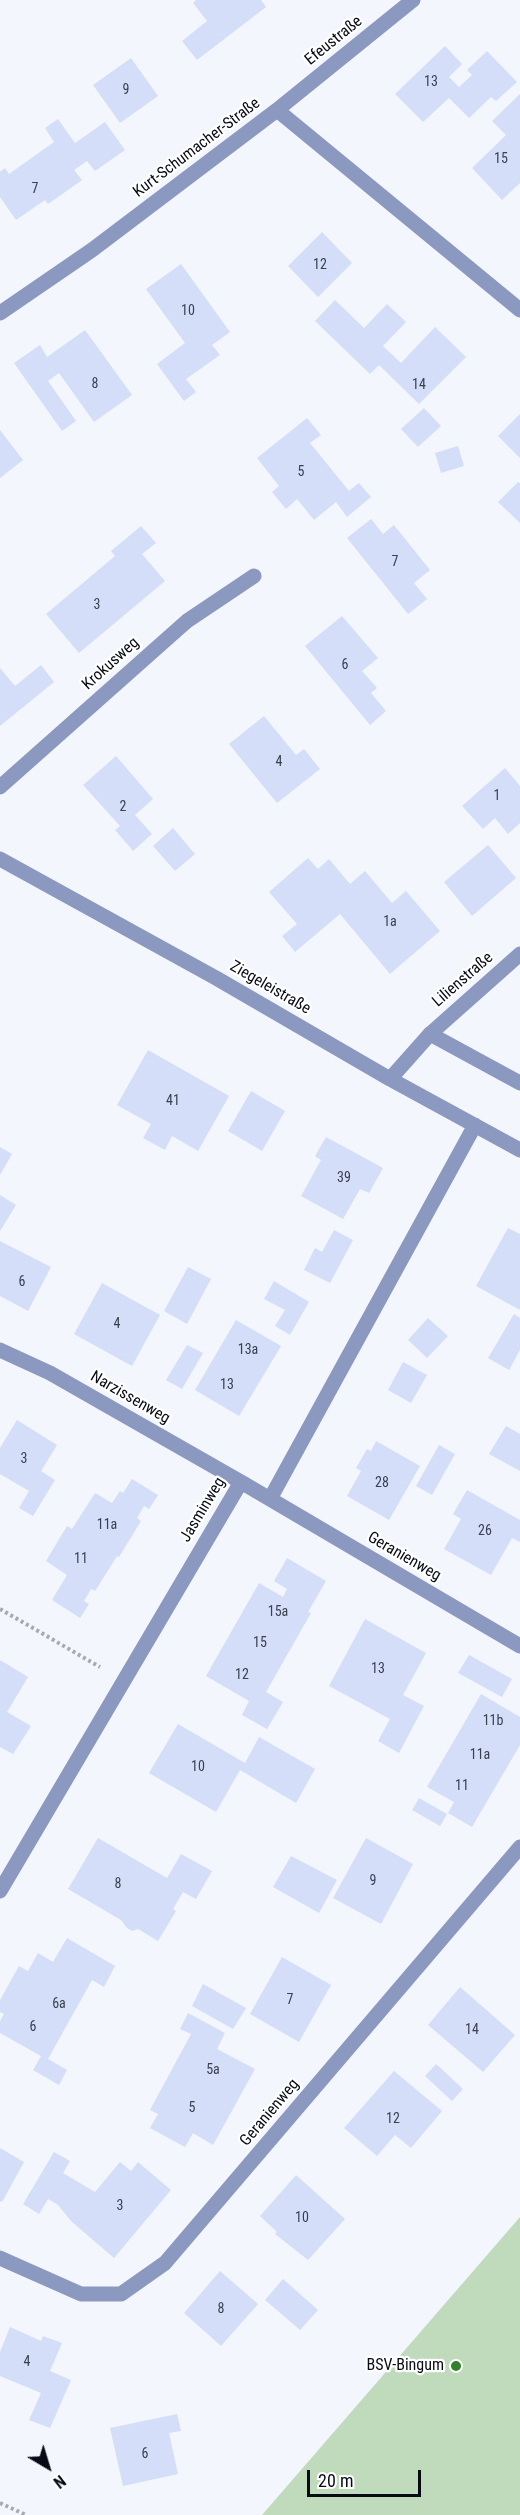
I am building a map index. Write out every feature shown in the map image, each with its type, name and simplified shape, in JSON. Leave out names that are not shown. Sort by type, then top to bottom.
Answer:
[{"type":"street","name":"Efeustraße","points":[[277,110],[413,0]]},
{"type":"street","name":"Kurt-Schumacher-Straße","points":[[0,313],[92,250],[277,110],[520,310]]},
{"type":"street","name":"Krokusweg","points":[[0,787],[186,621],[254,576]]},
{"type":"street","name":"Ziegeleistraße","points":[[0,859],[520,1150]]},
{"type":"street","name":"Lilienstraße","points":[[390,1079],[430,1034],[520,954]]},
{"type":"street","name":"Lilienstraße","points":[[430,1034],[520,1083]]},
{"type":"street","points":[[270,1499],[475,1125]]},
{"type":"street","name":"Narzissenweg","points":[[0,1350],[50,1373],[241,1482]]},
{"type":"street","name":"Jasminweg","points":[[0,1892],[241,1482],[270,1499]]},
{"type":"street","name":"Geranienweg","points":[[270,1499],[520,1646]]},
{"type":"street","name":"Geranienweg","points":[[0,2258],[81,2294],[121,2294],[165,2263],[520,1847]]},
{"type":"path","points":[[0,1609],[91,1660],[123,1682]]},
{"type":"path","points":[[0,2503],[26,2515]]},
{"type":"green space","name":"BSV-Bingum","points":[[520,2217],[520,2515],[262,2515]]},
{"type":"building","points":[[196,0],[261,0],[266,7],[197,60],[182,41],[207,21],[193,3]]},
{"type":"building","points":[[445,46],[462,64],[449,77],[459,87],[472,75],[467,70],[487,51],[517,82],[496,101],[491,97],[469,118],[449,98],[423,122],[395,94]]},
{"type":"building","points":[[131,58],[158,96],[120,123],[93,85]]},
{"type":"building","points":[[520,94],[520,183],[502,200],[472,168],[506,135],[492,121]]},
{"type":"building","points":[[58,119],[75,143],[105,122],[125,150],[95,171],[87,161],[74,170],[82,180],[48,204],[45,200],[16,220],[0,197],[0,172],[5,168],[9,174],[54,142],[45,128]]},
{"type":"building","points":[[322,232],[352,263],[318,297],[288,266]]},
{"type":"building","points":[[181,264],[230,332],[212,345],[220,355],[186,379],[196,392],[184,401],[157,364],[185,343],[146,289]]},
{"type":"building","points":[[335,300],[364,328],[387,304],[406,322],[383,346],[401,363],[435,327],[466,357],[419,404],[379,365],[370,374],[315,321]]},
{"type":"building","points":[[85,330],[132,395],[94,422],[59,373],[48,381],[76,421],[62,431],[14,363],[40,345],[47,357]]},
{"type":"building","points":[[424,408],[441,426],[418,447],[401,429]]},
{"type":"building","points":[[520,414],[520,458],[498,436]]},
{"type":"building","points":[[307,418],[321,435],[310,443],[349,491],[359,483],[371,497],[347,517],[336,502],[314,520],[297,499],[286,509],[272,492],[279,486],[257,458]]},
{"type":"building","points":[[0,430],[23,460],[0,478]]},
{"type":"building","points":[[458,446],[464,466],[441,473],[435,453]]},
{"type":"building","points":[[518,482],[520,483],[520,523],[498,502]]},
{"type":"building","points":[[371,519],[383,534],[394,525],[430,570],[414,583],[427,599],[408,614],[347,538]]},
{"type":"building","points":[[141,526],[156,543],[142,554],[165,581],[79,653],[46,614],[115,556],[111,551]]},
{"type":"building","points":[[342,616],[378,658],[362,671],[377,688],[371,693],[386,711],[370,725],[305,646]]},
{"type":"building","points":[[41,665],[54,682],[0,726],[0,668],[15,686]]},
{"type":"building","points":[[264,716],[296,755],[304,749],[320,769],[277,803],[229,744]]},
{"type":"building","points":[[116,756],[153,799],[135,815],[152,834],[133,851],[115,830],[120,826],[83,785]]},
{"type":"building","points":[[505,768],[520,786],[520,823],[508,834],[495,818],[483,829],[462,806]]},
{"type":"building","points":[[173,828],[195,854],[175,871],[153,846]]},
{"type":"building","points":[[488,845],[516,878],[472,916],[444,882]]},
{"type":"building","points":[[308,858],[318,869],[329,859],[350,884],[365,871],[392,903],[406,891],[440,931],[390,974],[340,914],[295,952],[282,936],[297,924],[269,892]]},
{"type":"building","points":[[148,1050],[229,1096],[198,1151],[172,1136],[165,1150],[143,1138],[151,1124],[117,1105]]},
{"type":"building","points":[[251,1091],[285,1111],[262,1151],[228,1131]]},
{"type":"building","points":[[326,1137],[383,1168],[369,1193],[360,1189],[343,1219],[301,1196],[321,1160],[315,1156]]},
{"type":"building","points":[[0,1147],[12,1154],[0,1175]]},
{"type":"building","points":[[0,1195],[16,1205],[0,1231]]},
{"type":"building","points":[[508,1228],[520,1234],[520,1310],[476,1286]]},
{"type":"building","points":[[334,1230],[353,1240],[330,1283],[304,1270],[315,1248],[322,1252]]},
{"type":"building","points":[[0,1241],[51,1267],[28,1311],[0,1296]]},
{"type":"building","points":[[188,1267],[211,1279],[187,1324],[164,1311]]},
{"type":"building","points":[[274,1281],[309,1302],[290,1335],[275,1326],[285,1310],[264,1299]]},
{"type":"building","points":[[102,1283],[160,1315],[132,1366],[74,1334]]},
{"type":"building","points":[[514,1314],[520,1318],[520,1350],[509,1370],[488,1358]]},
{"type":"building","points":[[428,1318],[448,1336],[427,1358],[408,1340]]},
{"type":"building","points":[[236,1320],[281,1346],[239,1416],[195,1390]]},
{"type":"building","points":[[187,1345],[203,1353],[182,1389],[166,1380]]},
{"type":"building","points":[[403,1362],[427,1375],[411,1403],[388,1390]]},
{"type":"building","points":[[17,1420],[57,1445],[41,1471],[55,1480],[33,1516],[19,1508],[29,1491],[0,1474],[0,1448]]},
{"type":"building","points":[[506,1426],[520,1434],[520,1471],[489,1454]]},
{"type":"building","points":[[376,1441],[420,1466],[389,1520],[347,1496],[361,1471],[356,1468],[367,1449],[371,1451]]},
{"type":"building","points":[[439,1445],[455,1454],[432,1495],[416,1486]]},
{"type":"building","points":[[132,1479],[158,1495],[149,1509],[144,1506],[137,1518],[141,1521],[119,1557],[117,1556],[95,1591],[91,1589],[84,1601],[89,1604],[80,1618],[52,1600],[67,1575],[46,1561],[67,1526],[72,1529],[95,1493],[112,1503],[120,1491],[123,1493]]},
{"type":"building","points":[[467,1490],[520,1520],[520,1542],[512,1538],[491,1575],[444,1549],[461,1519],[453,1514]]},
{"type":"building","points":[[287,1558],[326,1581],[308,1612],[311,1613],[266,1692],[283,1702],[267,1729],[242,1715],[249,1701],[206,1676],[259,1583],[283,1597],[287,1589],[274,1581]]},
{"type":"building","points":[[365,1619],[426,1653],[403,1695],[424,1706],[399,1753],[378,1741],[390,1719],[329,1686]]},
{"type":"building","points":[[469,1655],[512,1679],[502,1697],[458,1673]]},
{"type":"building","points":[[0,1660],[28,1677],[7,1712],[31,1726],[13,1754],[0,1747]]},
{"type":"building","points":[[481,1694],[520,1717],[520,1745],[472,1827],[448,1813],[454,1802],[427,1787]]},
{"type":"building","points":[[178,1724],[245,1763],[259,1737],[315,1769],[296,1803],[240,1770],[216,1812],[149,1773]]},
{"type":"building","points":[[419,1798],[447,1814],[440,1826],[412,1810]]},
{"type":"building","points":[[98,1838],[167,1878],[181,1854],[212,1871],[196,1899],[183,1892],[173,1909],[176,1911],[158,1941],[138,1929],[132,1931],[121,1920],[68,1889]]},
{"type":"building","points":[[366,1838],[413,1864],[381,1924],[333,1898]]},
{"type":"building","points":[[291,1856],[337,1880],[319,1913],[273,1887]]},
{"type":"building","points":[[67,1938],[115,1966],[104,1987],[92,1980],[48,2059],[67,2070],[59,2085],[33,2070],[41,2056],[0,2033],[0,2021],[4,2014],[0,2012],[0,2000],[19,1966],[28,1971],[38,1953],[53,1962]]},
{"type":"building","points":[[282,1957],[331,1985],[299,2042],[250,2014]]},
{"type":"building","points":[[203,1984],[246,2008],[233,2029],[192,2006]]},
{"type":"building","points":[[460,1987],[515,2035],[483,2072],[428,2025]]},
{"type":"building","points":[[188,2013],[225,2033],[217,2049],[255,2069],[213,2145],[193,2133],[185,2147],[150,2128],[158,2114],[150,2110],[191,2034],[180,2029]]},
{"type":"building","points":[[436,2064],[463,2089],[452,2101],[425,2076]]},
{"type":"building","points":[[394,2071],[442,2111],[411,2148],[395,2135],[377,2156],[344,2128]]},
{"type":"building","points":[[0,2148],[24,2162],[2,2202],[0,2201]]},
{"type":"building","points":[[54,2152],[70,2161],[63,2173],[95,2192],[120,2162],[131,2171],[138,2162],[171,2190],[114,2258],[71,2221],[58,2205],[48,2199],[39,2214],[23,2204]]},
{"type":"building","points":[[296,2175],[345,2219],[308,2260],[275,2234],[277,2232],[260,2216]]},
{"type":"building","points":[[220,2271],[258,2304],[221,2346],[184,2313]]},
{"type":"building","points":[[283,2279],[318,2310],[300,2330],[265,2300]]},
{"type":"building","points":[[10,2327],[41,2341],[43,2336],[62,2343],[50,2371],[71,2380],[50,2428],[29,2420],[41,2393],[0,2376],[0,2352]]},
{"type":"building","points":[[177,2414],[181,2431],[169,2433],[178,2474],[123,2486],[110,2428]]},
{"type":"place","name":"BSV-Bingum","points":[[456,2366]]}]
